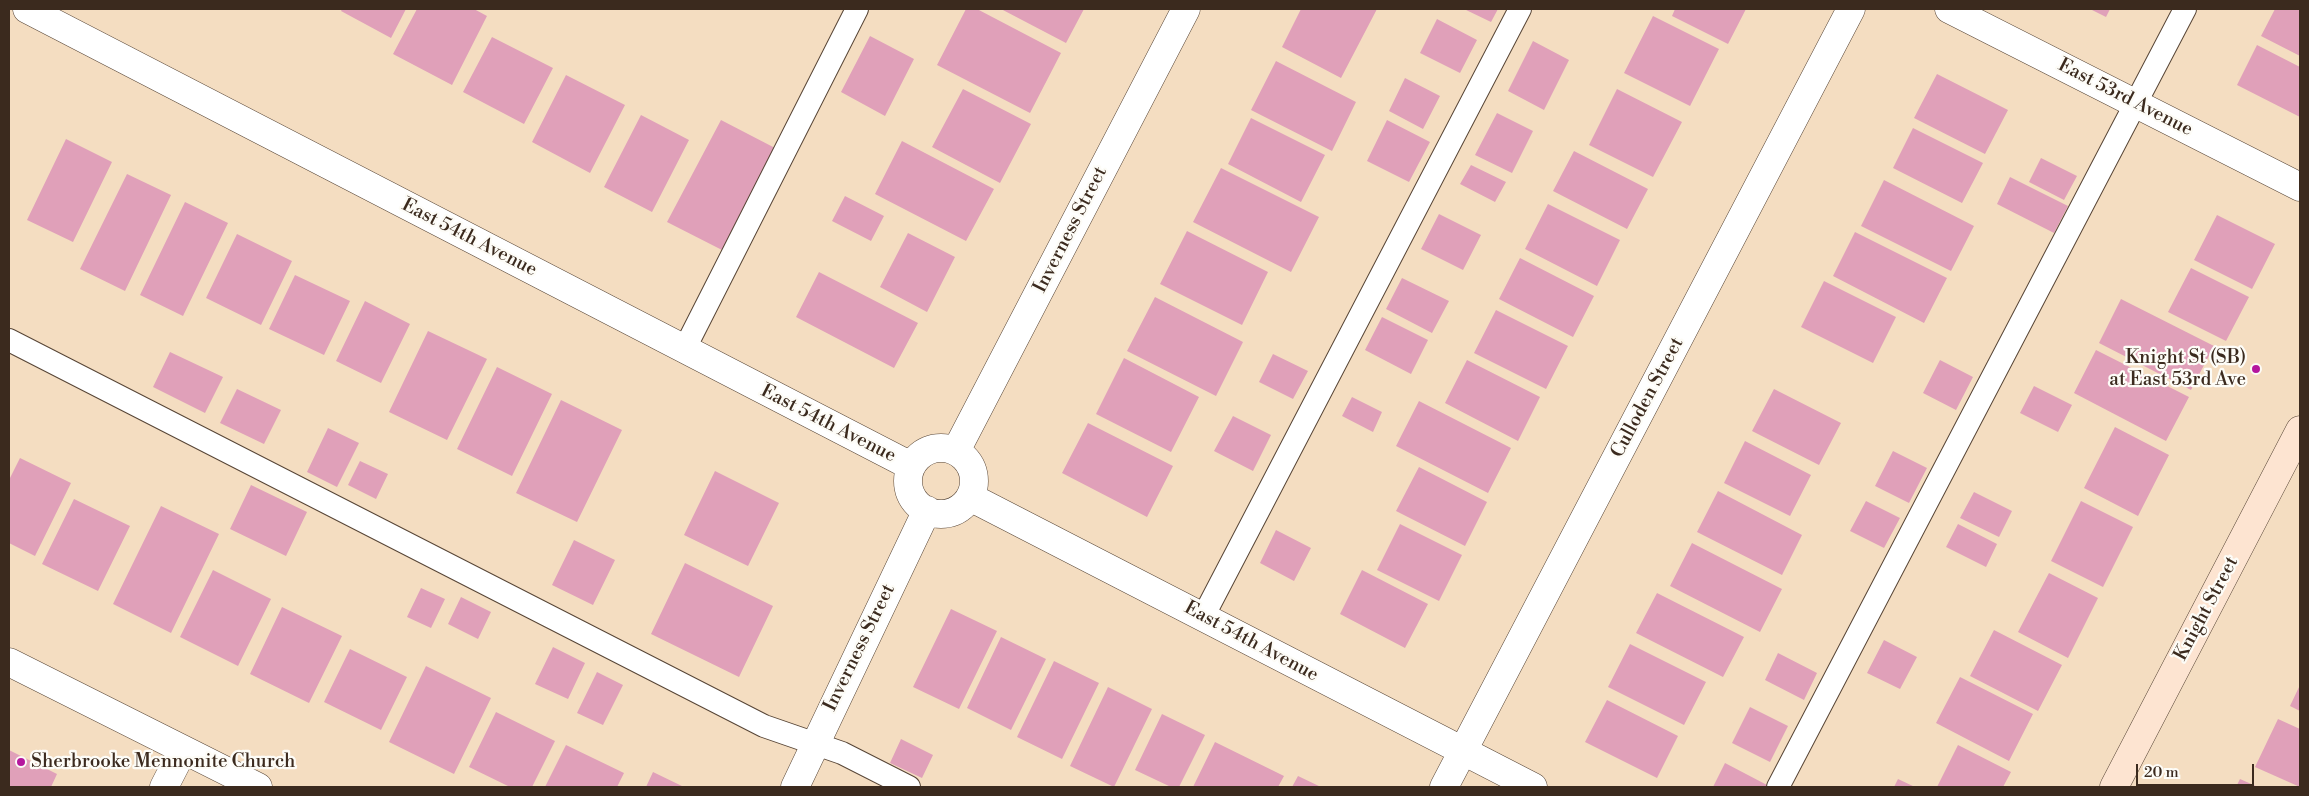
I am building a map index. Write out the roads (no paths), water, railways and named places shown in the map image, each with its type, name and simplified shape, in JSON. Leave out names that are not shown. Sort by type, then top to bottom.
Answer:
[{"type":"main road","name":"Knight Street","points":[[2114,787],[2300,430]]},
{"type":"street","name":"East 54th Avenue","points":[[27,9],[911,466]]},
{"type":"street","name":"Inverness Street","points":[[956,451],[1186,9]]},
{"type":"street","name":"Culloden Street","points":[[1444,787],[1852,9]]},
{"type":"street","name":"East 53rd Avenue","points":[[1949,9],[2300,187]]},
{"type":"street","points":[[935,448],[956,451],[965,458],[974,477],[974,487],[970,497],[964,505],[946,514],[927,510],[918,505],[910,492],[908,476],[911,466],[926,452],[935,448]]},
{"type":"street","name":"East 54th Avenue","points":[[970,497],[1533,787]]},
{"type":"street","name":"Inverness Street","points":[[795,787],[927,510]]},
{"type":"street","points":[[9,662],[258,787]]},
{"type":"street","points":[[164,787],[183,750]]},
{"type":"lane","points":[[684,350],[857,9]]},
{"type":"lane","points":[[1203,617],[1520,9]]},
{"type":"lane","points":[[1778,787],[2185,9]]},
{"type":"lane","points":[[9,340],[764,726],[814,745],[842,753],[909,787]]},
{"type":"place","name":"Knight St (SB) at East 53rd Ave","points":[[2256,369]]},
{"type":"place","name":"Sherbrooke Mennonite Church","points":[[21,762]]}]
